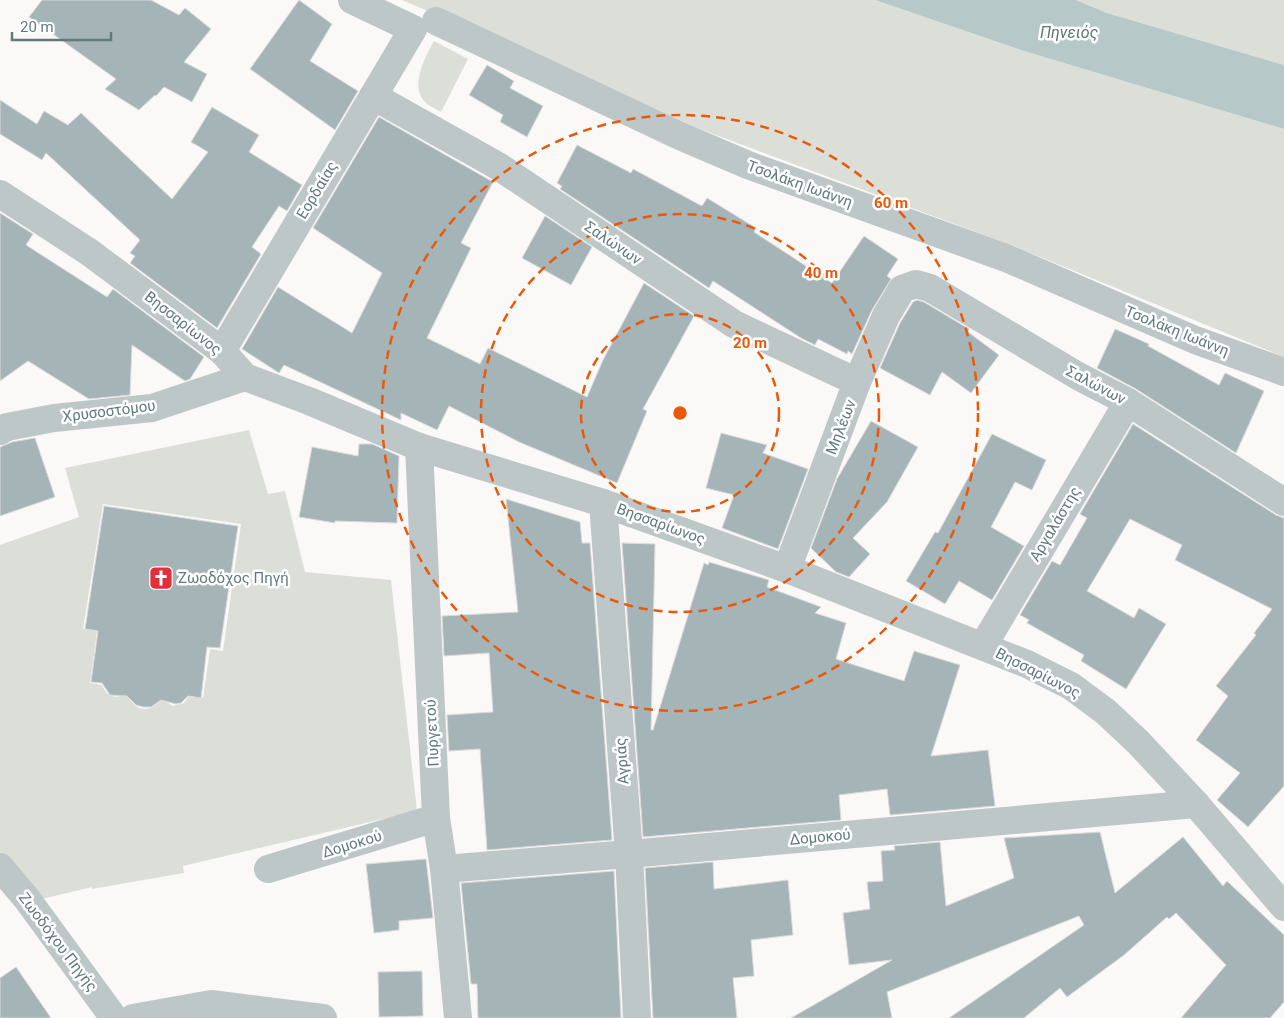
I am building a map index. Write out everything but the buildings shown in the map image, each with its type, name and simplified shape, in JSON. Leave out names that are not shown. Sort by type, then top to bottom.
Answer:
[{"type":"street","name":"Τσολάκη Ιωάννη","points":[[352,0],[424,25],[748,165],[997,255],[1195,340],[1284,372]]},
{"type":"street","name":"Εορδαίας","points":[[222,351],[373,96],[424,25]]},
{"type":"street","name":"Σαλώνων","points":[[373,96],[498,166],[734,324],[857,382]]},
{"type":"street","name":"Βησσαρίωνος","points":[[0,194],[90,252],[222,351],[245,377],[309,401],[419,447],[603,503],[787,569],[1027,664],[1071,686],[1106,712],[1138,742],[1196,804],[1284,907]]},
{"type":"street","name":"Σαλώνων","points":[[902,289],[916,284],[930,288],[1078,376],[1128,402],[1284,502]]},
{"type":"street","name":"Μηλέων","points":[[787,569],[857,382],[886,316],[902,289]]},
{"type":"street","name":"Χρυσοστόμου","points":[[0,431],[7,427],[54,418],[152,408],[245,377]]},
{"type":"street","name":"Αργαλάστης","points":[[983,646],[1128,402]]},
{"type":"street","name":"Πυργετού","points":[[419,447],[436,818],[444,869],[458,1018]]},
{"type":"street","name":"Αγριάς","points":[[603,503],[629,854],[637,1018]]},
{"type":"street","name":"Δομοκού","points":[[444,869],[1196,804]]},
{"type":"street","name":"Δομοκού","points":[[268,869],[436,818]]},
{"type":"street","name":"Ζωοδόχου Πηγής","points":[[0,867],[27,899],[114,1018]]},
{"type":"street","points":[[133,1018],[210,1004],[323,1018]]},
{"type":"shaded area","points":[[402,0],[875,0],[1024,51],[1284,129],[1284,357],[1011,245],[697,128]]},
{"type":"shaded area","points":[[1076,0],[1284,0],[1284,65],[1107,13]]},
{"type":"shaded area","points":[[434,41],[468,59],[441,112],[427,104],[421,97],[418,81],[426,55]]},
{"type":"shaded area","points":[[249,430],[268,494],[285,491],[305,572],[391,580],[417,811],[183,866],[184,873],[92,889],[92,887],[38,900],[0,852],[0,545],[79,517],[65,468]],"holes":[[[103,504],[241,524],[223,651],[210,649],[203,698],[188,697],[184,703],[173,706],[162,699],[152,707],[143,709],[134,704],[126,694],[118,697],[111,696],[102,685],[90,683],[97,631],[83,629]]]},
{"type":"water","name":"Πηνειός","points":[[875,0],[1076,0],[1107,13],[1284,65],[1284,129],[1024,51]]},
{"type":"place","name":"Ζωοδόχος Πηγή","points":[[161,578]]}]
